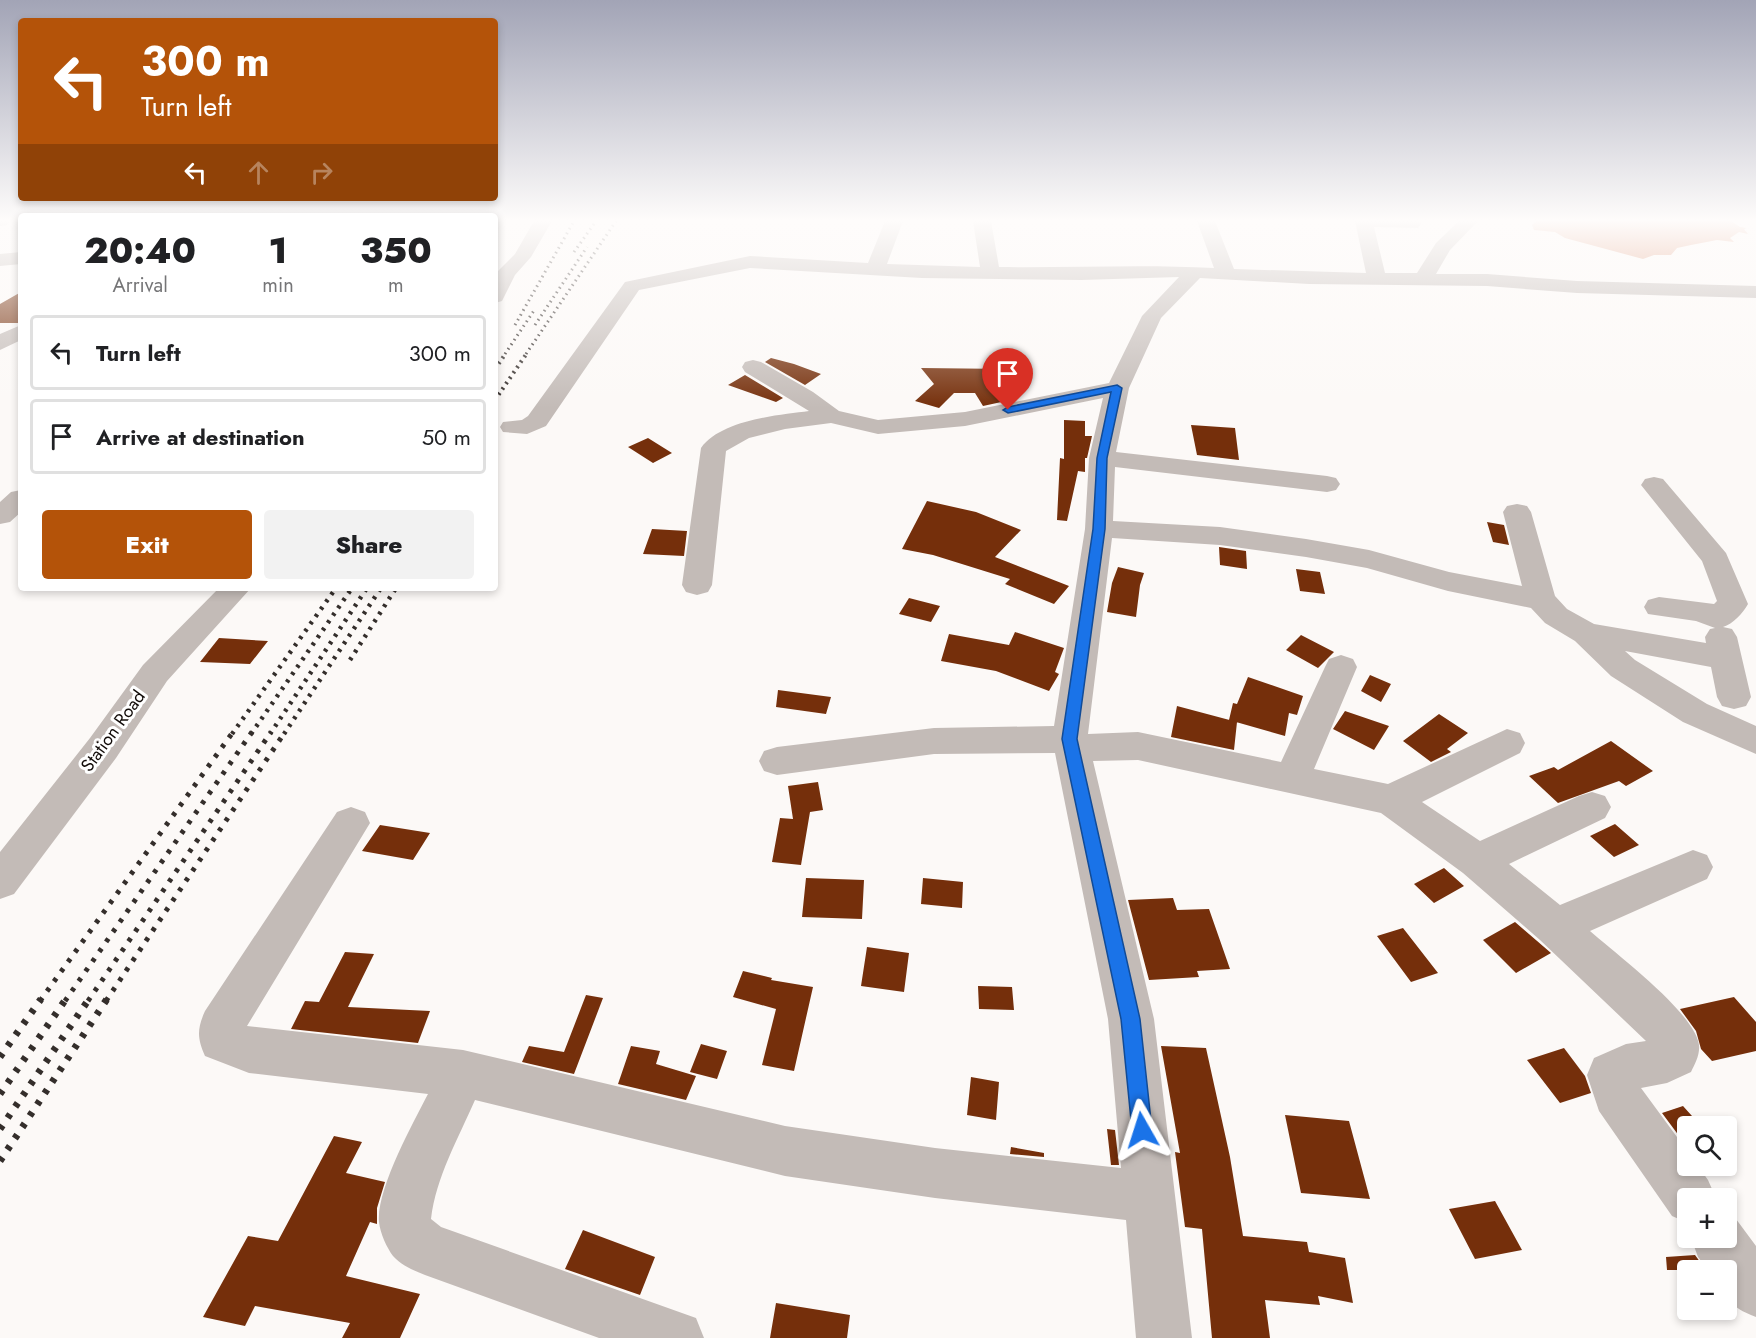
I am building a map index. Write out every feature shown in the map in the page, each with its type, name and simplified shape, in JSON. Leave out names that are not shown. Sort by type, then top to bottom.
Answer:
[{"type":"street","points":[[512,427],[527,427],[537,421],[632,286],[644,283]]},
{"type":"street","points":[[1164,1338],[1131,1019],[1071,744],[1099,529],[1102,458],[1125,372],[1152,316],[1184,283]]},
{"type":"street","points":[[1543,283],[1651,290],[1756,292]]},
{"type":"street","points":[[0,344],[18,333]]},
{"type":"street","points":[[753,367],[805,397],[831,416]]},
{"type":"street","points":[[697,585],[714,448],[728,437],[750,428],[831,416],[878,427],[965,419],[1125,372]]},
{"type":"street","points":[[1102,458],[1327,484]]},
{"type":"street","points":[[1654,484],[1716,559],[1733,604],[1717,618]]},
{"type":"street","points":[[0,516],[18,501]]},
{"type":"street","points":[[1517,512],[1541,600],[1557,616],[1586,633],[1623,668],[1695,713],[1756,741]]},
{"type":"street","points":[[1099,529],[1220,536],[1306,548],[1369,559],[1448,581],[1541,600]]},
{"type":"street","name":"Station Road","points":[[0,882],[103,748],[155,673],[233,591]]},
{"type":"street","points":[[1659,607],[1702,611],[1717,618],[1736,674]]},
{"type":"street","points":[[1586,633],[1736,674]]},
{"type":"street","points":[[1292,778],[1341,667]]},
{"type":"street","points":[[777,762],[934,741],[1138,747],[1391,800],[1477,861],[1555,927],[1662,1025],[1676,1045],[1675,1056],[1667,1061],[1621,1068],[1611,1075],[1616,1094],[1683,1188]]},
{"type":"street","points":[[1391,800],[1507,743]]},
{"type":"street","points":[[1477,861],[1592,807]]},
{"type":"street","points":[[351,823],[221,1027],[221,1040],[249,1050],[463,1074],[785,1151],[935,1173],[1148,1197]]},
{"type":"street","points":[[1555,927],[1693,867]]},
{"type":"street","points":[[463,1074],[411,1189],[405,1220],[410,1236],[425,1248],[676,1338]]},
{"type":"street","points":[[1724,1248],[1756,1290]]},
{"type":"building","points":[[18,294],[18,323],[0,323],[0,304]]},
{"type":"building","points":[[771,358],[821,374],[805,385],[765,362]]},
{"type":"building","points":[[921,368],[1009,369],[998,390],[1006,401],[983,406],[975,393],[954,393],[939,408],[915,401],[934,384]]},
{"type":"building","points":[[745,375],[783,398],[776,402],[728,385]]},
{"type":"building","points":[[1064,420],[1085,421],[1085,436],[1092,436],[1087,458],[1085,458],[1085,472],[1078,471],[1067,521],[1057,520],[1060,458],[1064,459]]},
{"type":"building","points":[[1191,425],[1235,428],[1239,460],[1197,455]]},
{"type":"building","points":[[648,438],[672,453],[653,463],[628,447]]},
{"type":"building","points":[[927,501],[976,512],[1021,530],[995,557],[1069,586],[1054,604],[1005,584],[1010,579],[933,555],[902,549]]},
{"type":"building","points":[[1487,522],[1504,525],[1509,545],[1493,542]]},
{"type":"building","points":[[652,529],[687,531],[684,556],[643,554]]},
{"type":"building","points":[[1219,547],[1246,551],[1247,569],[1220,565]]},
{"type":"building","points":[[1118,567],[1144,573],[1136,617],[1107,612],[1112,583]]},
{"type":"building","points":[[1296,569],[1320,572],[1325,594],[1300,591]]},
{"type":"building","points":[[909,598],[940,606],[931,622],[899,614]]},
{"type":"building","points":[[1015,632],[1064,648],[1055,672],[1059,674],[1049,691],[996,671],[941,661],[949,634],[1009,645]]},
{"type":"building","points":[[1301,635],[1334,652],[1318,668],[1286,650]]},
{"type":"building","points":[[219,638],[268,641],[250,664],[200,662]]},
{"type":"building","points":[[1370,675],[1391,684],[1381,702],[1361,691]]},
{"type":"building","points":[[1248,677],[1303,696],[1297,715],[1289,713],[1285,736],[1229,720],[1233,703],[1237,704]]},
{"type":"building","points":[[778,690],[831,697],[826,714],[776,707]]},
{"type":"building","points":[[1177,706],[1237,722],[1234,750],[1171,737]]},
{"type":"building","points":[[1345,711],[1389,726],[1374,750],[1333,729]]},
{"type":"building","points":[[1439,714],[1468,733],[1447,749],[1451,752],[1431,762],[1403,741]]},
{"type":"building","points":[[1611,741],[1653,771],[1626,786],[1619,781],[1558,803],[1529,776],[1554,767],[1558,770]]},
{"type":"building","points":[[818,782],[823,810],[810,812],[801,865],[772,862],[780,818],[793,819],[788,786]]},
{"type":"building","points":[[1615,824],[1639,845],[1614,857],[1590,836]]},
{"type":"building","points":[[380,825],[430,833],[413,860],[362,851]]},
{"type":"building","points":[[1444,868],[1464,886],[1434,903],[1414,884]]},
{"type":"building","points":[[806,878],[864,880],[862,919],[802,917]]},
{"type":"building","points":[[923,878],[963,882],[962,908],[921,904]]},
{"type":"building","points":[[1173,898],[1177,910],[1209,909],[1230,969],[1197,971],[1199,977],[1149,980],[1128,900]]},
{"type":"building","points":[[1515,922],[1551,953],[1516,973],[1483,940]]},
{"type":"building","points":[[1403,928],[1438,973],[1411,982],[1377,936]]},
{"type":"building","points":[[867,947],[909,953],[904,992],[861,986]]},
{"type":"building","points":[[345,952],[374,954],[348,1007],[430,1011],[418,1043],[291,1029],[305,1001],[319,1002]]},
{"type":"building","points":[[743,971],[772,978],[771,980],[813,987],[794,1071],[762,1065],[776,1009],[733,997]]},
{"type":"building","points":[[978,986],[1012,987],[1014,1010],[979,1009]]},
{"type":"building","points":[[586,995],[603,998],[574,1074],[522,1062],[529,1046],[564,1052]]},
{"type":"building","points":[[1734,997],[1756,1022],[1756,1051],[1712,1061],[1701,1049],[1696,1031],[1680,1009]]},
{"type":"building","points":[[701,1044],[727,1051],[717,1079],[690,1072]]},
{"type":"building","points":[[631,1046],[660,1051],[656,1064],[696,1076],[686,1100],[618,1084]]},
{"type":"building","points":[[1161,1046],[1206,1048],[1230,1157],[1243,1236],[1307,1242],[1309,1252],[1345,1258],[1353,1303],[1318,1296],[1320,1305],[1265,1300],[1270,1338],[1212,1338],[1202,1229],[1185,1227],[1175,1152],[1180,1153]]},
{"type":"building","points":[[1564,1048],[1585,1076],[1591,1093],[1560,1103],[1527,1060]]},
{"type":"building","points":[[971,1077],[999,1082],[996,1120],[967,1115]]},
{"type":"building","points":[[1683,1106],[1692,1116],[1677,1116],[1677,1133],[1662,1113]]},
{"type":"building","points":[[1285,1115],[1349,1121],[1370,1199],[1301,1193]]},
{"type":"building","points":[[1107,1129],[1115,1130],[1119,1165],[1111,1165]]},
{"type":"building","points":[[334,1136],[362,1142],[346,1173],[385,1182],[377,1208],[377,1224],[370,1222],[346,1276],[420,1294],[400,1338],[342,1338],[350,1323],[255,1306],[245,1326],[203,1317],[248,1236],[278,1241]]},
{"type":"building","points":[[1011,1147],[1044,1153],[1044,1157],[1010,1154]]},
{"type":"building","points":[[1495,1201],[1522,1250],[1475,1259],[1449,1209]]},
{"type":"building","points":[[583,1230],[655,1257],[640,1295],[565,1269]]},
{"type":"building","points":[[1695,1255],[1699,1260],[1677,1260],[1677,1270],[1667,1270],[1666,1257]]},
{"type":"building","points":[[776,1303],[850,1315],[847,1338],[770,1338]]},
{"type":"railway","points":[[515,325],[539,283]]},
{"type":"railway","points":[[535,325],[563,283]]},
{"type":"railway","points":[[526,354],[574,283]]},
{"type":"railway","points":[[505,354],[535,309]]},
{"type":"railway","points":[[498,365],[506,353]]},
{"type":"railway","points":[[498,396],[527,353]]},
{"type":"railway","points":[[232,734],[334,591]]},
{"type":"railway","points":[[251,734],[350,591]]},
{"type":"railway","points":[[270,734],[365,591]]},
{"type":"railway","points":[[284,734],[379,591]]},
{"type":"railway","points":[[350,660],[394,591]]},
{"type":"railway","points":[[40,1001],[233,732]]},
{"type":"railway","points":[[65,1001],[252,732]]},
{"type":"railway","points":[[88,1001],[271,732]]},
{"type":"railway","points":[[106,1001],[285,732]]},
{"type":"railway","points":[[0,1057],[41,999]]},
{"type":"railway","points":[[0,1094],[66,999]]},
{"type":"railway","points":[[0,1129],[89,999]]},
{"type":"railway","points":[[0,1161],[107,999]]},
{"type":"route","points":[[1008,410],[1117,388],[1102,458],[1099,529],[1070,739],[1131,1019],[1142,1130]]}]
